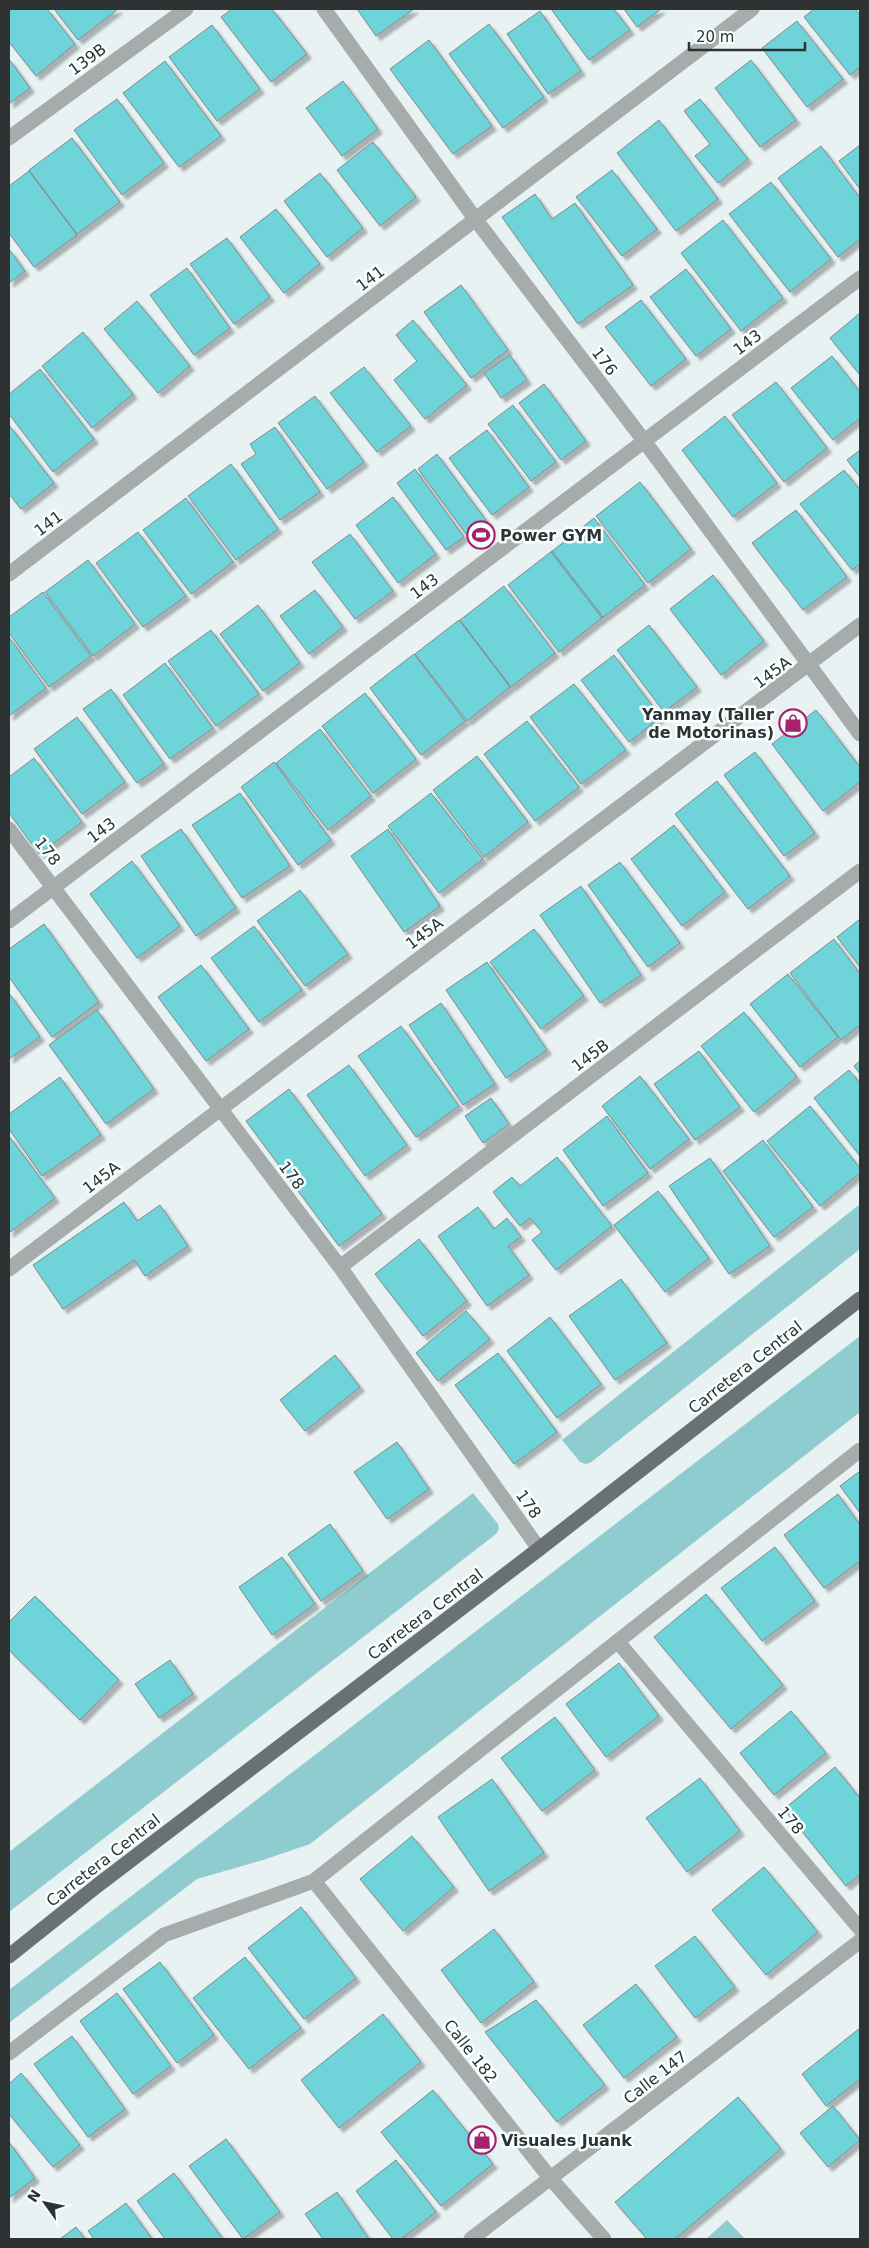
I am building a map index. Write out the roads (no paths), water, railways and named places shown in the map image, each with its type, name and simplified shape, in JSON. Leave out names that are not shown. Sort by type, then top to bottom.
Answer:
[{"type":"main road","name":"Carretera Central","points":[[9,1956],[98,1885],[539,1549],[860,1299]]},
{"type":"street","name":"139B","points":[[9,138],[186,9]]},
{"type":"street","name":"176","points":[[324,9],[476,220],[645,442],[808,666],[860,734]]},
{"type":"street","name":"141","points":[[9,574],[752,9]]},
{"type":"street","name":"143","points":[[9,921],[860,278]]},
{"type":"street","name":"145A","points":[[9,1270],[218,1109],[860,625]]},
{"type":"street","name":"178","points":[[9,829],[218,1109],[340,1268],[539,1549]]},
{"type":"street","name":"145B","points":[[340,1268],[860,871]]},
{"type":"street","points":[[9,2053],[164,1935],[314,1881],[860,1450]]},
{"type":"street","name":"178","points":[[618,1642],[860,1929]]},
{"type":"street","name":"Calle 182","points":[[314,1881],[551,2179],[604,2239]]},
{"type":"street","name":"Calle 147","points":[[471,2239],[860,1940]]},
{"type":"place","name":"Power GYM","points":[[481,535]]},
{"type":"place","name":"Yanmay (Taller de Motorinas)","points":[[793,723]]},
{"type":"place","name":"Visuales Juank","points":[[482,2140]]}]
